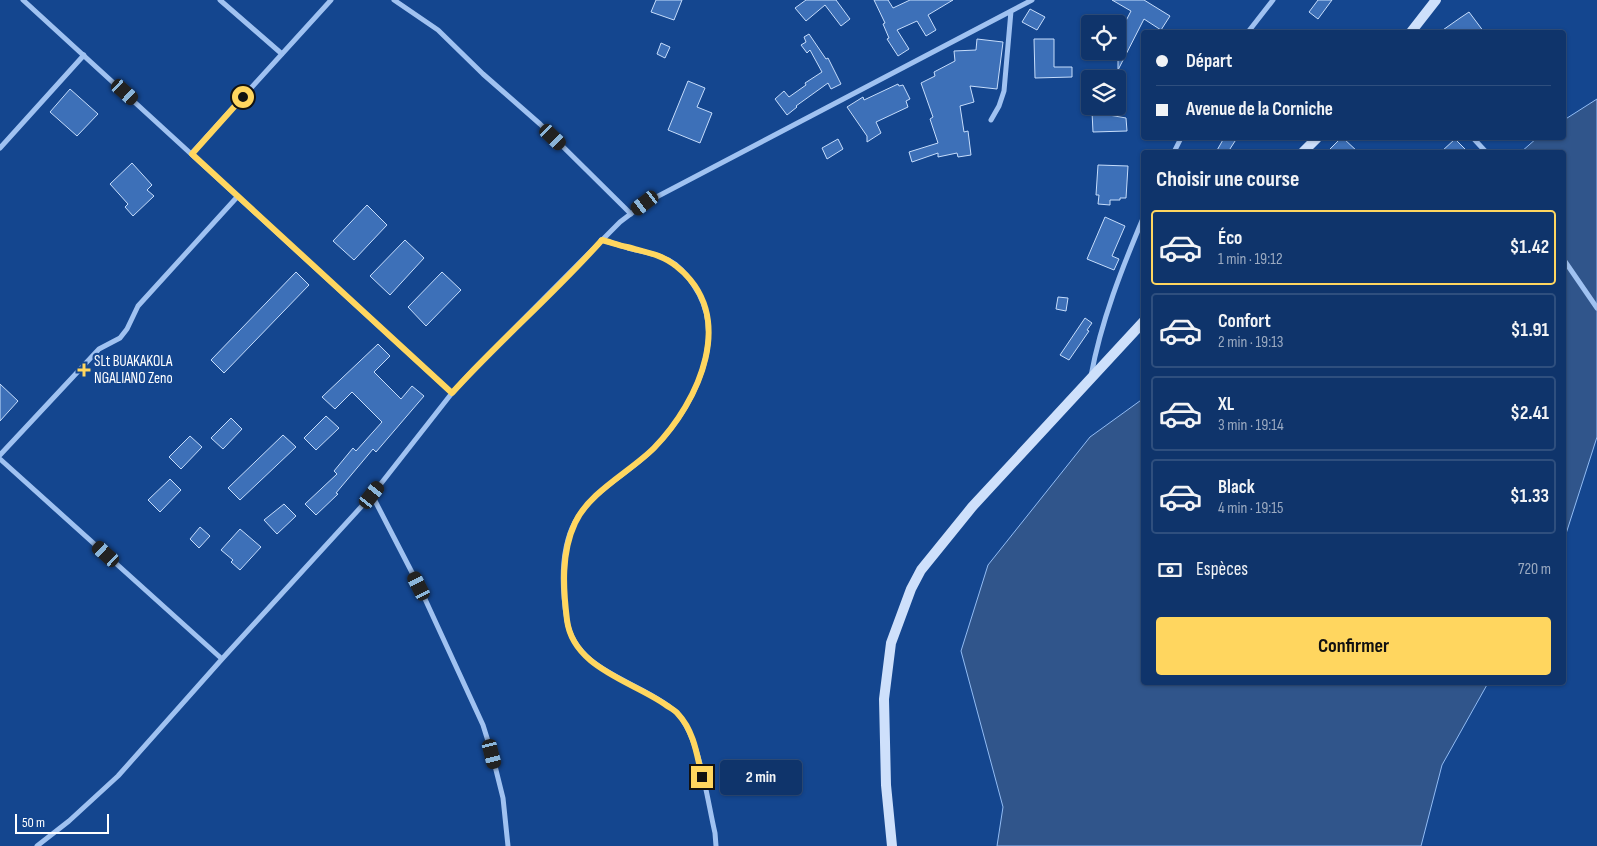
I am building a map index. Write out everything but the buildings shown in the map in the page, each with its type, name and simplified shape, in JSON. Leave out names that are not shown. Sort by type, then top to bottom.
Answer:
[{"type":"main road","points":[[1413,30],[1436,0]]},
{"type":"main road","points":[[1305,150],[1315,140]]},
{"type":"main road","points":[[892,846],[886,785],[884,699],[891,643],[911,589],[921,570],[972,507],[1141,324]]},
{"type":"street","points":[[23,0],[452,393]]},
{"type":"street","points":[[220,0],[282,54]]},
{"type":"street","points":[[192,154],[330,0]]},
{"type":"street","points":[[394,0],[438,30],[483,74],[540,124],[631,214]]},
{"type":"street","points":[[37,846],[76,816],[118,776],[222,658],[372,495],[452,393],[602,240],[631,214],[645,203],[1032,0]]},
{"type":"street","points":[[1250,30],[1273,0]]},
{"type":"street","points":[[991,120],[999,106],[1004,91],[1011,10]]},
{"type":"street","points":[[0,148],[84,55]]},
{"type":"street","points":[[1475,140],[1484,150]]},
{"type":"street","points":[[0,455],[99,349],[120,338],[127,329],[138,306],[238,196]]},
{"type":"street","points":[[1091,378],[1104,320],[1141,224]]},
{"type":"street","points":[[602,240],[648,252],[676,265],[692,282],[705,306],[710,332],[707,354],[693,394],[676,424],[653,449],[590,501],[575,521],[567,542],[563,579],[567,622],[573,641],[584,655],[600,667],[658,699],[679,714],[694,739],[715,833],[716,846]]},
{"type":"street","points":[[1566,263],[1597,308]]},
{"type":"street","points":[[0,459],[222,658]]},
{"type":"street","points":[[372,495],[419,586],[483,725],[503,798],[508,846]]},
{"type":"water","points":[[1597,99],[1597,437],[1566,534],[1566,150],[1523,150],[1535,140],[1566,140],[1566,119]]},
{"type":"water","points":[[1141,400],[1141,685],[1487,685],[1442,765],[1421,846],[997,846],[1003,807],[961,651],[988,565],[1090,437]]},
{"type":"place","name":"SLt BUAKAKOLA NGALIANO Zeno","points":[[84,370]]},
{"type":"route","points":[[243,97],[192,154],[452,393],[602,240],[661,257],[676,265],[692,282],[705,306],[710,332],[707,354],[693,394],[676,424],[653,449],[590,501],[575,521],[567,542],[563,579],[567,622],[573,641],[584,655],[600,667],[658,699],[679,714],[694,739],[702,777]]}]
